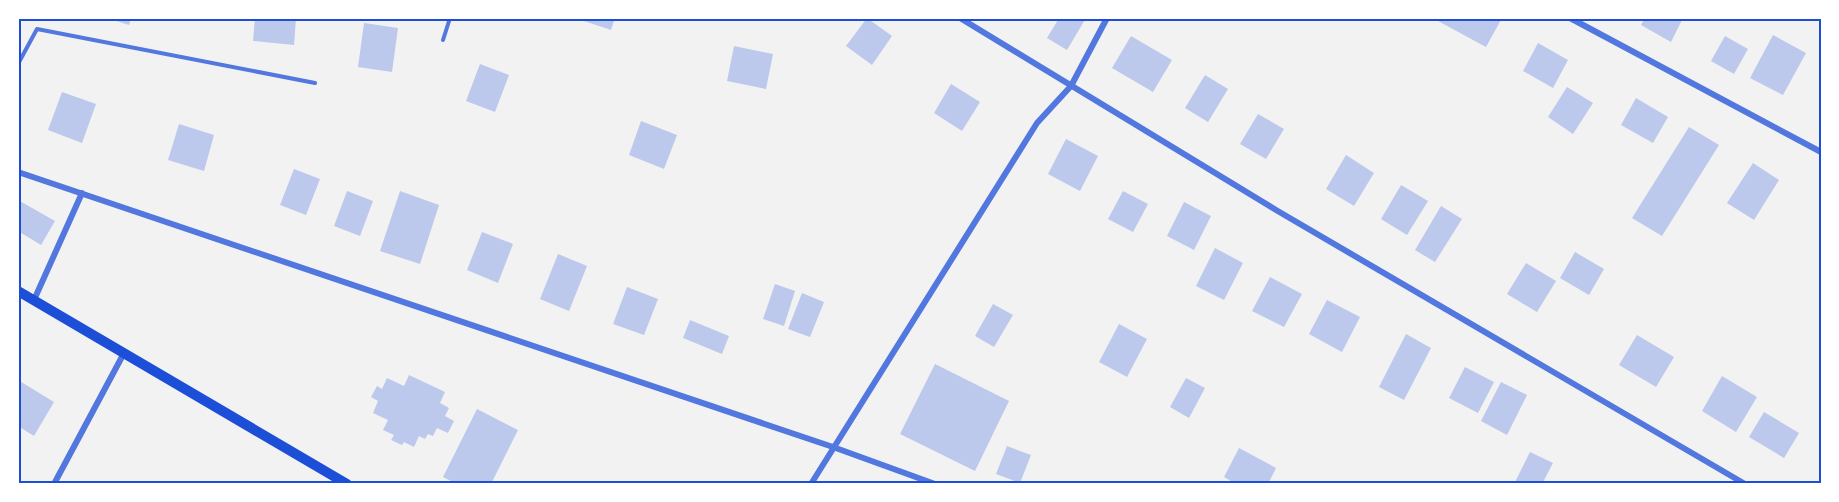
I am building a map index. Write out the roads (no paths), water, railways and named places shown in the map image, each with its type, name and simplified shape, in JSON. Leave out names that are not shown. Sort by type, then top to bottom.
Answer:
[{"type":"main road","points":[[18,291],[347,484]]},
{"type":"street","points":[[960,18],[1286,216],[1745,484]]},
{"type":"street","points":[[811,484],[1037,123],[1071,86],[1107,18]]},
{"type":"street","points":[[1570,18],[1821,152]]},
{"type":"street","points":[[18,172],[833,447],[935,484]]},
{"type":"street","points":[[34,300],[82,193]]},
{"type":"street","points":[[54,484],[124,353]]},
{"type":"lane","points":[[443,40],[450,18]]},
{"type":"lane","points":[[18,64],[37,29],[315,83]]}]
